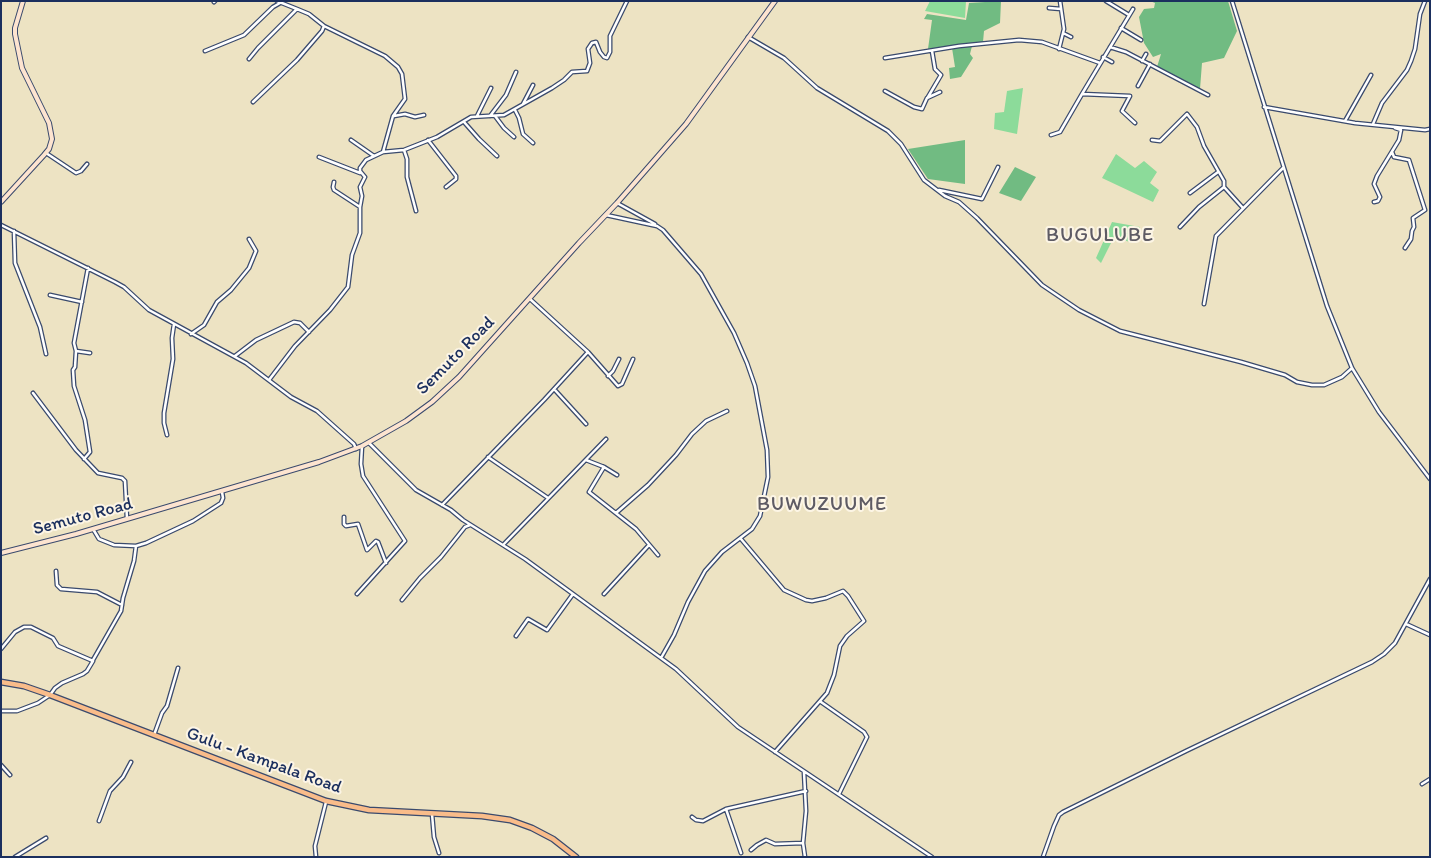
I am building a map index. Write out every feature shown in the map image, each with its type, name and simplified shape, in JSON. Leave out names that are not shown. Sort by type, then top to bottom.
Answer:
[{"type":"main road","points":[[2,199],[46,153],[51,144],[52,132],[22,68],[15,34],[23,1]]},
{"type":"main road","name":"Semuto Road","points":[[1,553],[222,492],[356,449],[406,421],[442,394],[479,356],[617,203],[686,124],[775,1]]},
{"type":"main road","name":"Gulu - Kampala Road","points":[[1,682],[50,695],[326,801],[369,810],[482,816],[510,820],[553,838],[576,857]]},
{"type":"street","points":[[269,380],[289,354],[337,302],[348,287],[352,255],[360,233],[362,196],[360,187],[364,177],[360,168],[366,160],[383,152],[404,150],[428,140],[471,117],[504,115],[564,80],[572,72],[587,71],[590,63],[588,49],[592,43],[596,42],[600,52],[607,58],[610,52],[610,36],[627,1]]},
{"type":"street","points":[[1059,49],[1064,29],[1060,1]]},
{"type":"street","points":[[1106,1],[1129,15]]},
{"type":"street","points":[[1232,1],[1327,306],[1352,368],[1379,412],[1430,479]]},
{"type":"street","points":[[1373,124],[1382,103],[1407,70],[1411,61],[1415,49],[1420,14],[1425,1]]},
{"type":"street","points":[[205,51],[244,35],[279,2],[309,14],[324,26],[384,56],[398,67],[402,74],[405,99],[392,116],[383,152]]},
{"type":"street","points":[[1049,8],[1061,9]]},
{"type":"street","points":[[249,59],[297,9]]},
{"type":"street","points":[[1051,135],[1060,132],[1103,57],[1133,10]]},
{"type":"street","points":[[253,102],[298,60],[322,32],[324,26]]},
{"type":"street","points":[[1121,28],[1141,40]]},
{"type":"street","points":[[1063,33],[1071,37]]},
{"type":"street","points":[[748,37],[784,58],[817,88],[888,130],[901,144],[924,180],[959,202],[1042,285],[1079,310],[1120,331],[1241,362],[1285,375],[1297,382],[1324,385],[1334,382],[1352,368]]},
{"type":"street","points":[[885,58],[1020,40],[1042,42],[1100,63]]},
{"type":"street","points":[[1110,47],[1150,64],[1208,95]]},
{"type":"street","points":[[885,91],[914,107],[922,109],[941,75],[935,69],[931,51]]},
{"type":"street","points":[[1142,61],[1146,54]]},
{"type":"street","points":[[1103,57],[1112,62]]},
{"type":"street","points":[[1138,86],[1150,64]]},
{"type":"street","points":[[490,116],[506,95],[516,72]]},
{"type":"street","points":[[1346,121],[1371,75]]},
{"type":"street","points":[[522,105],[533,86]]},
{"type":"street","points":[[477,116],[491,88]]},
{"type":"street","points":[[928,98],[940,92]]},
{"type":"street","points":[[1082,94],[1130,96],[1122,111],[1135,123]]},
{"type":"street","points":[[1264,107],[1346,121],[1430,129]]},
{"type":"street","points":[[514,110],[519,118],[523,134],[533,143]]},
{"type":"street","points":[[392,116],[405,114],[415,117],[424,115]]},
{"type":"street","points":[[1152,140],[1160,141],[1187,114],[1197,127],[1204,146],[1224,181],[1224,187],[1243,208]]},
{"type":"street","points":[[495,116],[514,137]]},
{"type":"street","points":[[464,122],[498,156]]},
{"type":"street","points":[[1374,202],[1378,201],[1380,197],[1374,184],[1377,176],[1399,140],[1401,130],[1390,126]]},
{"type":"street","points":[[351,140],[374,156]]},
{"type":"street","points":[[428,140],[456,176],[456,179],[446,187]]},
{"type":"street","points":[[404,150],[407,159],[407,177],[416,211]]},
{"type":"street","points":[[1392,152],[1394,157],[1409,160],[1425,210],[1413,218],[1414,227],[1411,239],[1405,248]]},
{"type":"street","points":[[46,153],[76,173],[81,171],[87,164]]},
{"type":"street","points":[[319,157],[361,173]]},
{"type":"street","points":[[938,190],[982,199],[998,167]]},
{"type":"street","points":[[1204,304],[1216,236],[1283,168]]},
{"type":"street","points":[[1190,192],[1218,172]]},
{"type":"street","points":[[334,182],[334,190],[360,208]]},
{"type":"street","points":[[1180,227],[1199,206],[1224,187]]},
{"type":"street","points":[[617,203],[663,230],[700,274],[734,333],[747,363],[768,450],[768,477],[760,516],[752,529],[718,557],[705,571],[688,602],[662,658]]},
{"type":"street","points":[[605,215],[657,226]]},
{"type":"street","points":[[1,224],[124,287],[142,305],[251,366],[291,397],[317,411],[354,444],[356,449]]},
{"type":"street","points":[[14,231],[15,263],[40,327],[46,354]]},
{"type":"street","points":[[191,334],[204,325],[217,302],[231,290],[250,268],[256,251],[249,239]]},
{"type":"street","points":[[84,459],[90,452],[85,420],[74,386],[73,370],[75,367],[76,351],[74,339],[88,268]]},
{"type":"street","points":[[50,294],[82,302]]},
{"type":"street","points":[[530,299],[588,352],[616,385],[620,386],[633,359]]},
{"type":"street","points":[[235,356],[256,340],[294,322],[300,323],[309,332]]},
{"type":"street","points":[[167,435],[164,412],[173,359],[172,338],[174,324]]},
{"type":"street","points":[[76,351],[90,353]]},
{"type":"street","points":[[442,505],[588,352]]},
{"type":"street","points":[[608,376],[619,359]]},
{"type":"street","points":[[554,389],[586,424]]},
{"type":"street","points":[[33,393],[63,434],[98,473],[122,478],[124,482],[127,519]]},
{"type":"street","points":[[616,513],[648,485],[676,456],[692,434],[706,421],[727,411]]},
{"type":"street","points":[[503,545],[606,439]]},
{"type":"street","points":[[369,443],[410,486],[451,510],[470,525],[503,545],[573,594],[687,678],[732,722],[932,857]]},
{"type":"street","points":[[356,594],[405,543],[405,538],[363,476],[361,464],[362,446]]},
{"type":"street","points":[[488,457],[548,498]]},
{"type":"street","points":[[586,460],[604,467],[617,475]]},
{"type":"street","points":[[604,467],[589,492],[636,529],[658,555]]},
{"type":"street","points":[[93,529],[96,537],[106,543],[136,546],[159,538],[199,518],[222,502],[222,492]]},
{"type":"street","points":[[344,516],[344,524],[346,526],[358,524],[367,550],[376,541],[378,542],[386,563]]},
{"type":"street","points":[[402,600],[465,527],[470,525]]},
{"type":"street","points":[[740,538],[784,590],[812,601],[843,591],[864,621],[840,646],[834,674],[827,693],[821,702],[775,752]]},
{"type":"street","points":[[604,594],[649,545]]},
{"type":"street","points":[[1,711],[17,712],[25,710],[50,695],[62,683],[87,671],[110,629],[116,622],[134,561],[136,546]]},
{"type":"street","points":[[56,571],[57,585],[61,589],[96,592],[122,604]]},
{"type":"street","points":[[1043,857],[1057,818],[1063,812],[1372,662],[1384,654],[1395,643],[1430,579]]},
{"type":"street","points":[[516,636],[528,619],[547,630],[573,594]]},
{"type":"street","points":[[1406,624],[1430,635]]},
{"type":"street","points":[[1,649],[15,632],[24,627],[31,627],[54,638],[58,646],[93,661]]},
{"type":"street","points":[[154,735],[162,713],[167,706],[178,668]]},
{"type":"street","points":[[821,702],[864,732],[867,738],[839,794]]},
{"type":"street","points":[[99,821],[110,791],[123,777],[131,762]]},
{"type":"street","points":[[1,764],[10,774]]},
{"type":"street","points":[[804,772],[806,811],[803,843],[805,857]]},
{"type":"street","points":[[1422,784],[1430,779]]},
{"type":"street","points":[[692,817],[703,821],[711,818],[715,813],[726,809],[806,791]]},
{"type":"street","points":[[316,857],[315,846],[326,801]]},
{"type":"street","points":[[726,809],[742,853]]},
{"type":"street","points":[[432,814],[434,837],[439,853]]},
{"type":"street","points":[[15,857],[46,838]]},
{"type":"street","points":[[751,850],[766,840],[775,844],[803,843]]},
{"type":"green space","points":[[930,1],[966,1],[965,18],[925,11]]},
{"type":"green space","points":[[1001,1],[1000,23],[984,31],[983,42],[928,49],[932,20],[924,19],[927,14],[966,20],[969,3]]},
{"type":"green space","points":[[1150,1],[1228,1],[1237,31],[1224,58],[1202,63],[1200,89],[1157,67],[1161,54],[1153,57],[1144,43],[1139,17],[1144,9],[1154,8],[1155,3]]},
{"type":"green space","points":[[972,46],[970,54],[973,58],[961,77],[950,79],[949,68],[955,67],[952,48]]},
{"type":"green space","points":[[1023,88],[1017,134],[994,129],[995,113],[1004,112],[1007,91]]},
{"type":"green space","points":[[965,140],[965,184],[928,179],[908,149]]},
{"type":"green space","points":[[1116,154],[1135,168],[1144,161],[1157,172],[1150,183],[1159,190],[1153,202],[1102,178]]},
{"type":"green space","points":[[1015,167],[1036,177],[1021,201],[999,193]]},
{"type":"green space","points":[[1112,222],[1140,227],[1133,243],[1114,237],[1101,263],[1096,258]]},
{"type":"district","name":"BUGULUBE","points":[[1100,236]]},
{"type":"district","name":"BUWUZUUME","points":[[822,505]]}]
